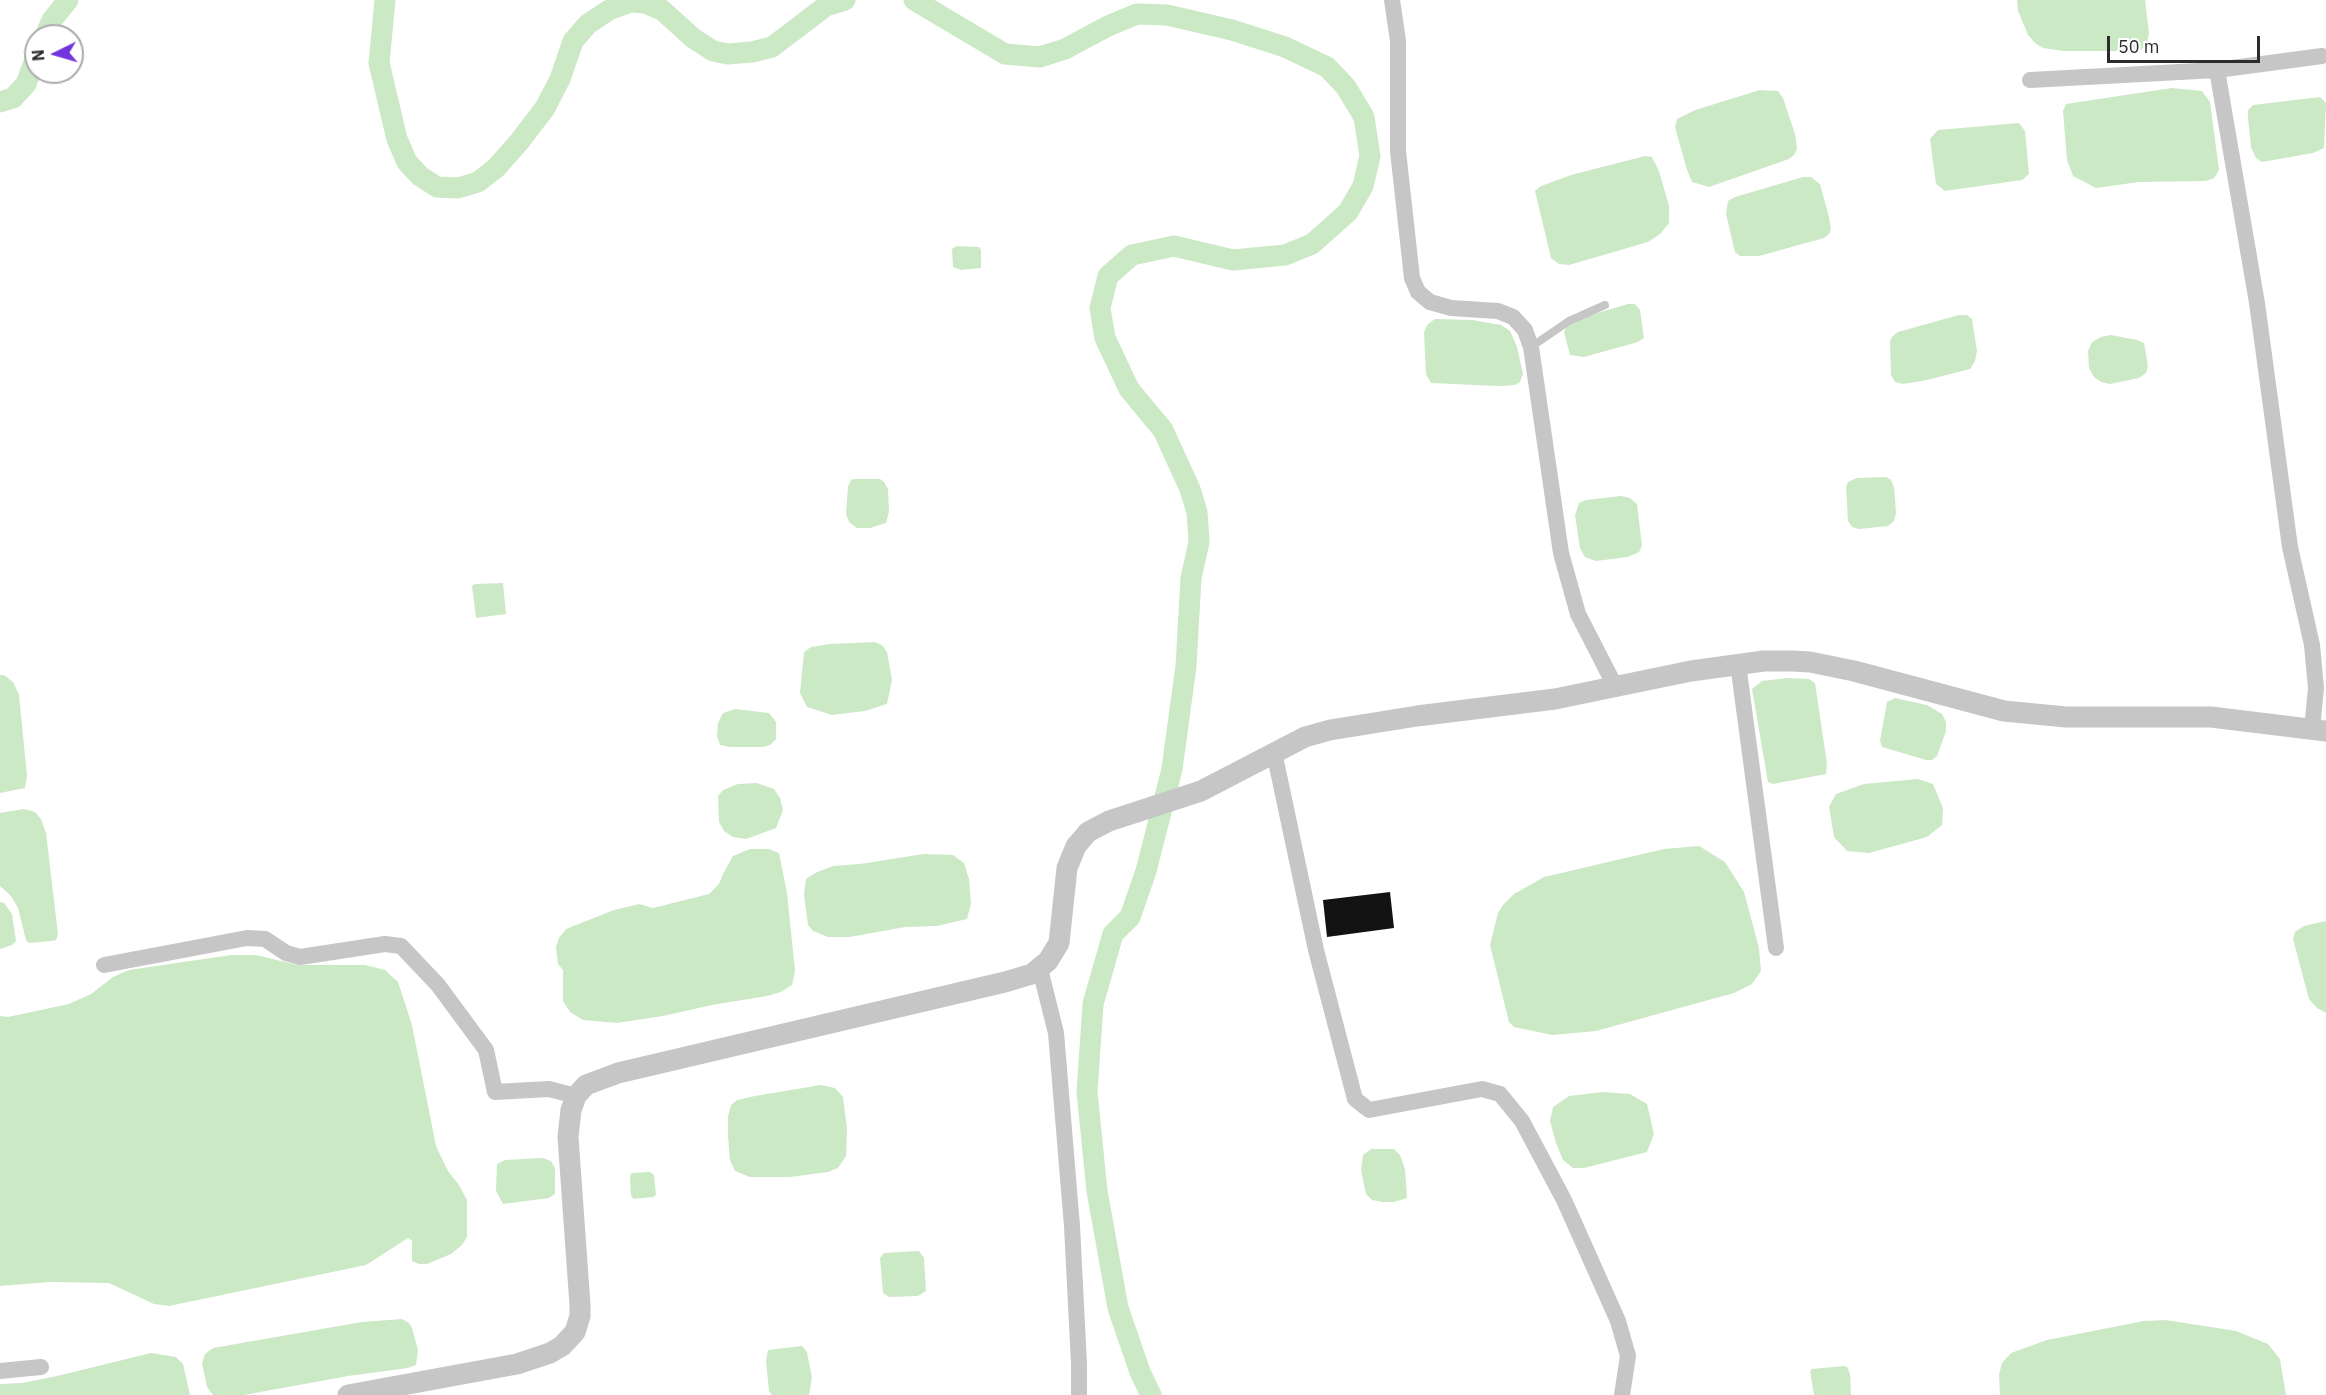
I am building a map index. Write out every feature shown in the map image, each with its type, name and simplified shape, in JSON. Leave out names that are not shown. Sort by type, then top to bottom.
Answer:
[{"type":"street","points":[[1392,0],[1398,41],[1398,151],[1412,278],[1418,292],[1430,302],[1451,308],[1498,311],[1513,317],[1525,330],[1531,347],[1561,553],[1578,614],[1615,686]]},
{"type":"street","points":[[2030,80],[2217,70],[2322,56]]},
{"type":"street","points":[[348,1395],[517,1364],[550,1353],[562,1346],[575,1332],[580,1305],[568,1137],[571,1110],[576,1096],[586,1084],[603,1077],[1022,978],[1040,969],[1054,952],[1061,933],[1064,882],[1071,855],[1088,832],[1100,824],[1220,782],[1305,737],[1329,730],[1417,716],[1520,705],[1663,675],[1764,661],[1810,662],[1854,671],[1983,707],[2028,714],[2066,717],[2211,717],[2319,730],[2312,645],[2290,548],[2257,303],[2217,70]]},
{"type":"street","points":[[1738,664],[1776,948]]},
{"type":"street","points":[[1274,752],[1316,950],[1355,1099],[1369,1110],[1482,1089],[1500,1095],[1522,1121],[1564,1200],[1618,1321],[1628,1356],[1622,1395]]},
{"type":"street","points":[[104,965],[247,938],[265,939],[286,953],[300,957],[385,944],[400,946],[438,985],[486,1050],[495,1092],[549,1089],[576,1096]]},
{"type":"street","points":[[1040,969],[1056,1033],[1072,1226],[1079,1395]]},
{"type":"street","points":[[0,1371],[41,1367]]},
{"type":"lane","points":[[1531,347],[1569,321],[1605,305]]},
{"type":"shaded area","points":[[2017,0],[2145,0],[2149,33],[2147,44],[2141,50],[2127,51],[2063,51],[2043,48],[2028,35],[2018,11]]},
{"type":"shaded area","points":[[2172,88],[2202,91],[2210,102],[2219,170],[2214,178],[2206,181],[2139,182],[2096,188],[2073,176],[2067,160],[2063,111],[2066,104]]},
{"type":"shaded area","points":[[1760,90],[1778,91],[1783,98],[1795,134],[1797,149],[1794,155],[1789,159],[1709,187],[1692,182],[1675,127],[1677,119],[1695,110]]},
{"type":"shaded area","points":[[2320,97],[2326,103],[2324,148],[2313,153],[2262,162],[2256,158],[2251,147],[2248,118],[2248,110],[2253,105]]},
{"type":"shaded area","points":[[2019,123],[2025,131],[2029,174],[2022,180],[1945,191],[1936,184],[1930,139],[1938,130]]},
{"type":"shaded area","points":[[1645,156],[1652,157],[1659,171],[1669,206],[1669,223],[1660,234],[1648,242],[1569,265],[1559,264],[1551,258],[1535,191],[1541,186],[1571,175]]},
{"type":"shaded area","points":[[1803,177],[1811,177],[1820,184],[1829,217],[1831,229],[1829,234],[1824,238],[1759,256],[1740,256],[1735,252],[1726,214],[1728,201]]},
{"type":"shaded area","points":[[957,246],[979,247],[981,268],[961,270],[953,267],[952,249]]},
{"type":"shaded area","points":[[1635,304],[1640,310],[1644,338],[1638,342],[1584,357],[1570,355],[1564,332],[1568,324],[1577,319]]},
{"type":"shaded area","points":[[1959,315],[1967,315],[1972,319],[1977,351],[1970,369],[1927,380],[1903,384],[1895,382],[1891,375],[1890,340],[1893,336],[1898,332]]},
{"type":"shaded area","points":[[1435,319],[1472,320],[1501,325],[1510,331],[1517,347],[1523,374],[1520,382],[1515,385],[1498,386],[1431,383],[1426,374],[1424,332],[1428,324]]},
{"type":"shaded area","points":[[2111,335],[2144,343],[2148,366],[2146,373],[2139,378],[2110,384],[2094,377],[2089,368],[2088,351],[2092,342]]},
{"type":"shaded area","points":[[1886,477],[1891,480],[1894,487],[1896,513],[1894,521],[1888,526],[1859,529],[1852,527],[1848,521],[1846,487],[1848,482],[1857,478]]},
{"type":"shaded area","points":[[880,479],[884,482],[888,489],[889,512],[886,523],[870,528],[857,528],[849,522],[846,514],[848,486],[851,480]]},
{"type":"shaded area","points":[[1621,496],[1630,498],[1637,504],[1642,546],[1639,552],[1628,557],[1596,561],[1585,557],[1580,548],[1575,515],[1579,503],[1586,500]]},
{"type":"shaded area","points":[[503,583],[506,614],[476,618],[472,586]]},
{"type":"shaded area","points":[[875,642],[882,645],[887,652],[892,680],[887,704],[865,711],[832,715],[807,707],[800,693],[804,652],[811,647],[830,644]]},
{"type":"shaded area","points":[[0,675],[4,675],[13,682],[19,695],[27,776],[25,788],[0,793]]},
{"type":"shaded area","points":[[1787,678],[1809,679],[1815,683],[1827,764],[1826,774],[1773,784],[1768,782],[1752,689],[1762,681]]},
{"type":"shaded area","points":[[1895,698],[1927,705],[1942,714],[1946,722],[1946,731],[1937,756],[1932,760],[1882,747],[1880,741],[1887,702]]},
{"type":"shaded area","points":[[735,709],[769,713],[776,722],[776,739],[770,745],[763,747],[720,745],[717,736],[718,723],[723,713]]},
{"type":"shaded area","points":[[1918,779],[1933,784],[1943,808],[1942,825],[1927,837],[1869,853],[1847,851],[1834,837],[1829,807],[1836,794],[1864,784]]},
{"type":"shaded area","points":[[757,783],[774,789],[780,798],[783,810],[776,828],[746,839],[733,837],[724,831],[719,822],[718,796],[723,790],[738,784]]},
{"type":"shaded area","points":[[24,809],[35,812],[41,819],[46,833],[58,934],[56,940],[29,943],[26,940],[18,908],[11,896],[0,886],[0,813]]},
{"type":"shaded area","points":[[1699,846],[1725,862],[1744,892],[1759,948],[1761,971],[1752,984],[1734,993],[1596,1031],[1552,1035],[1514,1027],[1509,1022],[1490,945],[1498,913],[1514,894],[1544,877],[1664,849]]},
{"type":"shaded area","points":[[750,849],[769,849],[779,853],[787,893],[795,971],[792,985],[781,992],[767,996],[617,1023],[583,1020],[570,1012],[563,1001],[563,970],[558,964],[556,947],[566,929],[614,910],[639,904],[653,908],[709,894],[719,884],[733,856]]},
{"type":"shaded area","points":[[924,854],[953,855],[964,863],[969,879],[971,903],[967,919],[937,926],[905,927],[850,937],[828,937],[813,931],[808,925],[804,895],[806,879],[815,873],[833,866]]},
{"type":"shaded area","points":[[0,902],[4,903],[12,914],[16,941],[0,949]]},
{"type":"shaded area","points":[[2326,921],[2326,1013],[2317,1008],[2309,999],[2293,939],[2295,932],[2304,926]]},
{"type":"shaded area","points":[[231,955],[256,955],[298,965],[365,965],[385,970],[398,982],[412,1025],[436,1146],[448,1171],[467,1200],[467,1237],[462,1245],[451,1254],[427,1264],[419,1264],[412,1261],[412,1241],[408,1238],[366,1265],[169,1306],[154,1304],[109,1283],[50,1282],[0,1286],[0,1016],[8,1017],[69,1004],[91,994],[113,977],[129,970]]},
{"type":"shaded area","points":[[821,1085],[835,1088],[843,1097],[847,1128],[846,1156],[838,1168],[828,1172],[790,1177],[750,1177],[735,1171],[730,1160],[728,1136],[728,1116],[731,1105],[737,1100],[755,1096]]},
{"type":"shaded area","points":[[1603,1092],[1630,1094],[1647,1104],[1654,1134],[1647,1152],[1584,1168],[1573,1168],[1563,1160],[1556,1143],[1550,1121],[1553,1107],[1569,1096]]},
{"type":"shaded area","points":[[1371,1149],[1394,1149],[1400,1155],[1405,1169],[1407,1198],[1394,1202],[1383,1202],[1372,1200],[1366,1194],[1361,1170],[1363,1155]]},
{"type":"shaded area","points":[[543,1158],[551,1161],[555,1168],[555,1194],[549,1198],[503,1204],[496,1191],[497,1164],[505,1160]]},
{"type":"shaded area","points":[[650,1172],[654,1175],[656,1195],[634,1199],[631,1196],[630,1176],[632,1173]]},
{"type":"shaded area","points":[[919,1251],[924,1258],[926,1291],[918,1296],[889,1297],[883,1293],[880,1258],[884,1253]]},
{"type":"shaded area","points":[[402,1319],[412,1328],[418,1350],[416,1365],[408,1368],[348,1376],[244,1395],[213,1395],[207,1387],[202,1363],[205,1354],[213,1348],[362,1322]]},
{"type":"shaded area","points":[[2166,1320],[2236,1331],[2268,1344],[2280,1359],[2286,1395],[2000,1395],[1999,1375],[2002,1363],[2011,1353],[2047,1340],[2144,1321]]},
{"type":"shaded area","points":[[802,1346],[807,1352],[812,1378],[809,1395],[772,1395],[769,1391],[766,1361],[768,1350]]},
{"type":"shaded area","points":[[151,1353],[176,1357],[183,1364],[190,1395],[0,1395],[0,1384],[22,1383],[57,1376]]},
{"type":"shaded area","points":[[1844,1366],[1850,1374],[1851,1395],[1814,1395],[1810,1371],[1812,1369]]},
{"type":"building","points":[[1390,892],[1394,928],[1327,937],[1323,900]]},
{"type":"waterway","points":[[50,24],[68,0]]},
{"type":"waterway","points":[[385,0],[379,63],[397,139],[407,162],[420,176],[437,187],[458,188],[478,182],[496,168],[519,142],[545,108],[560,79],[573,41],[588,24],[609,10],[631,2],[645,3],[662,10],[693,38],[713,51],[728,54],[772,47],[826,6],[845,0]]},
{"type":"waterway","points":[[914,0],[1005,54],[1040,57],[1065,49],[1108,26],[1137,14],[1167,15],[1232,30],[1285,47],[1327,67],[1346,87],[1364,117],[1370,156],[1363,186],[1348,212],[1312,244],[1285,255],[1233,260],[1174,246],[1132,255],[1108,276],[1100,308],[1105,338],[1129,389],[1163,430],[1190,489],[1197,512],[1199,542],[1191,578],[1186,666],[1172,769],[1146,871],[1130,917],[1113,934],[1093,1004],[1087,1092],[1097,1191],[1118,1308],[1140,1372],[1151,1395]]},
{"type":"waterway","points":[[0,102],[13,98],[26,84]]}]
